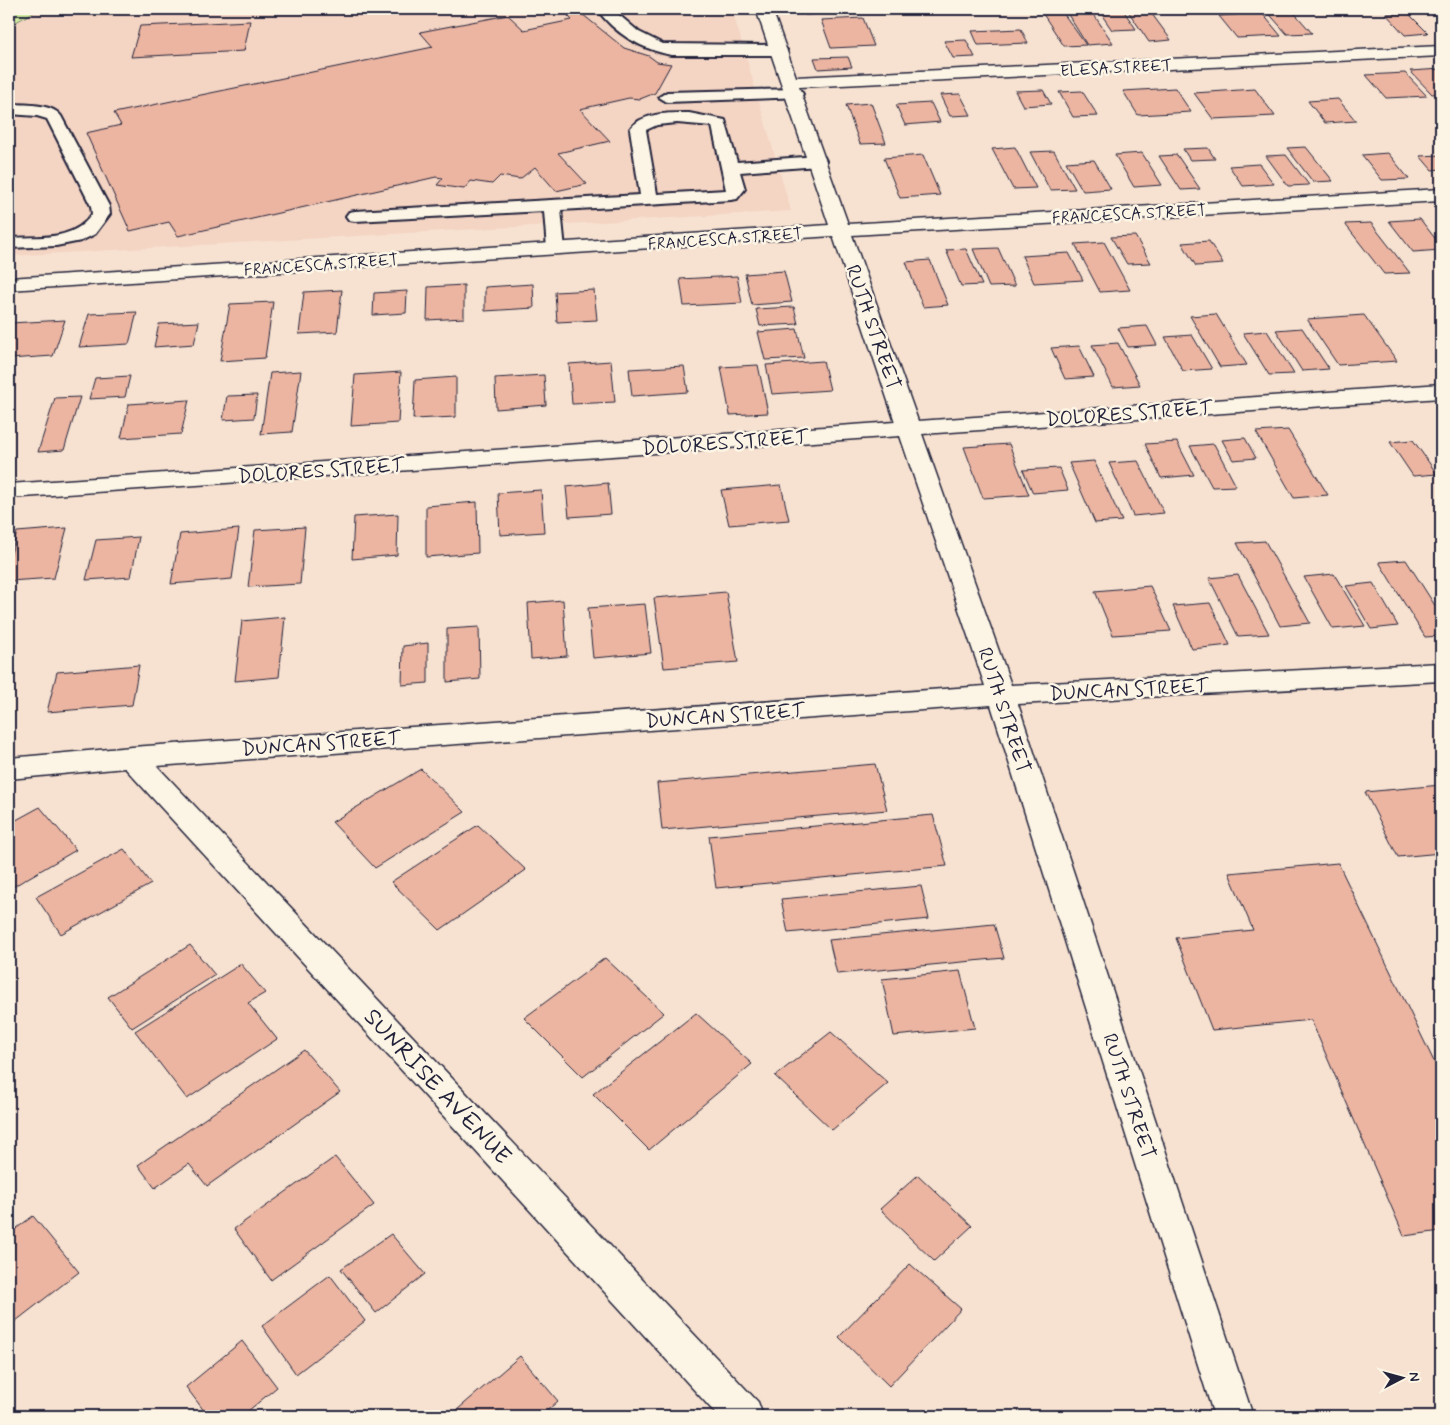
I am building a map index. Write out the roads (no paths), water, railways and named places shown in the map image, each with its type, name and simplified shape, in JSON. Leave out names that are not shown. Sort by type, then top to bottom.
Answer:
[{"type":"street","name":"RUTH STREET","points":[[764,9],[793,88],[908,429],[1001,695],[1234,1416]]},
{"type":"street","name":"ELESA STREET","points":[[793,88],[1441,51]]},
{"type":"street","name":"FRANCESCA STREET","points":[[9,284],[842,230],[1441,195]]},
{"type":"street","name":"DOLORES STREET","points":[[9,491],[1441,391]]},
{"type":"street","name":"DUNCAN STREET","points":[[9,769],[132,757],[1001,695],[1441,672]]},
{"type":"street","name":"SUNRISE AVENUE","points":[[132,757],[744,1416]]},
{"type":"lane","points":[[604,9],[641,42],[654,47],[671,50],[779,50]]},
{"type":"lane","points":[[667,97],[793,88]]},
{"type":"lane","points":[[9,109],[39,111],[53,116],[100,206],[101,214],[93,226],[83,234],[59,240],[9,243]]},
{"type":"lane","points":[[355,216],[649,200],[731,195],[736,189],[719,123],[703,118],[652,120],[643,123],[638,129],[649,200]]},
{"type":"lane","points":[[730,168],[818,162]]},
{"type":"lane","points":[[552,205],[556,249]]}]
